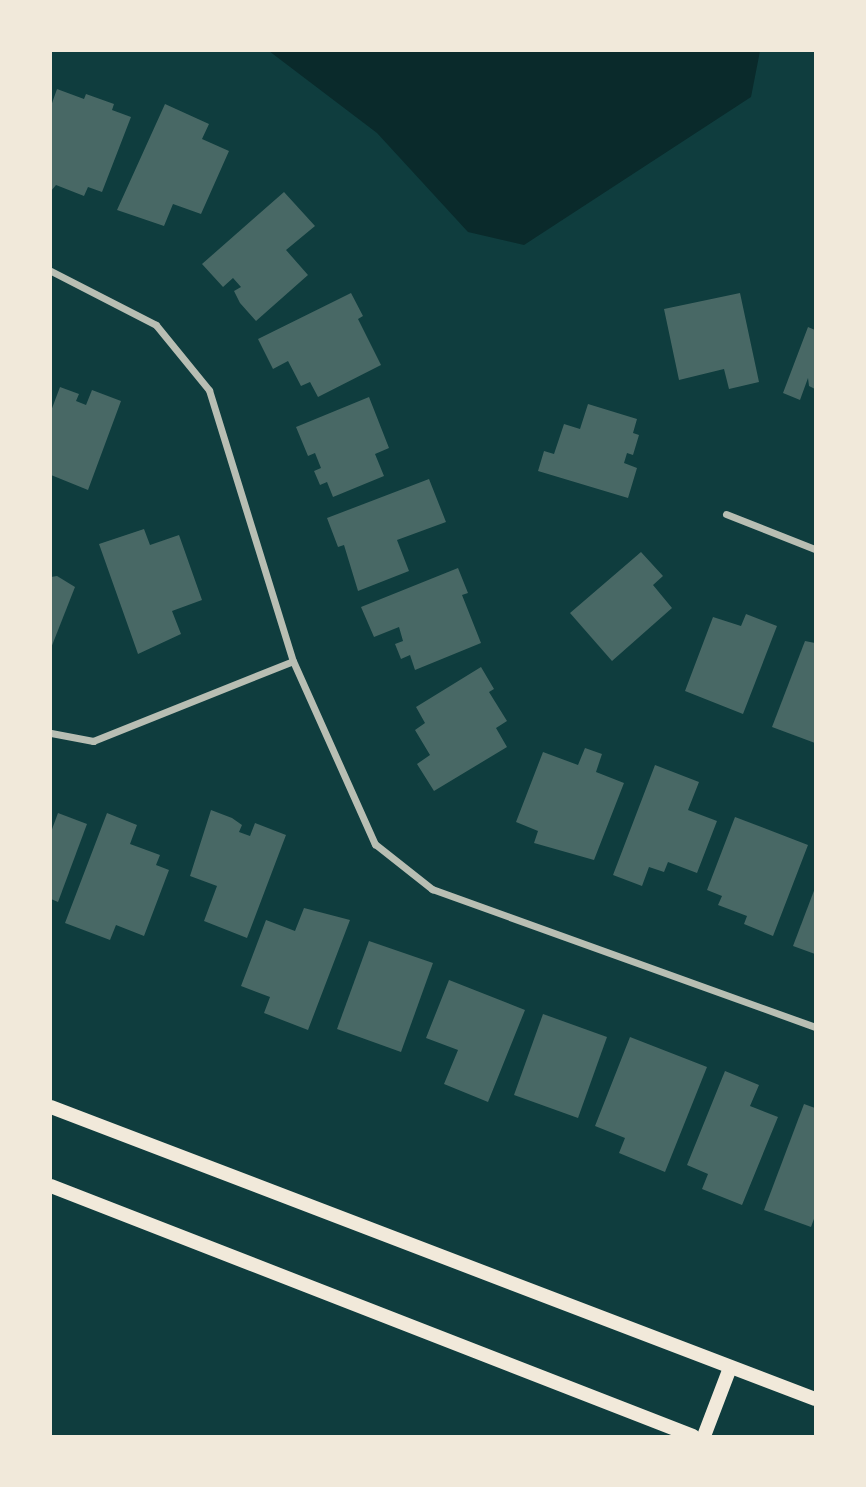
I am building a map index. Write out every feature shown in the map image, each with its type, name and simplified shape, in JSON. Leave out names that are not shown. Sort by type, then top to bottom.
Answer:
[{"type":"main road","points":[[51,1107],[815,1399]]},
{"type":"main road","points":[[51,1186],[693,1436]]},
{"type":"main road","points":[[704,1436],[730,1368]]},
{"type":"street","points":[[51,271],[156,325],[209,390],[293,661],[375,844],[432,889],[815,1027]]},
{"type":"street","points":[[726,514],[815,549]]},
{"type":"street","points":[[51,733],[93,741],[293,661]]},
{"type":"water","points":[[269,51],[760,51],[751,97],[524,245],[468,232],[377,133]]},
{"type":"building","points":[[57,89],[84,99],[86,94],[114,104],[112,110],[131,117],[102,192],[88,187],[84,196],[56,185],[51,191],[51,106]]},
{"type":"building","points":[[165,104],[209,124],[202,139],[229,151],[201,214],[173,204],[164,226],[117,210]]},
{"type":"building","points":[[284,192],[315,226],[286,250],[308,275],[256,321],[240,303],[234,291],[241,287],[233,278],[223,287],[202,264]]},
{"type":"building","points":[[351,293],[363,316],[358,319],[381,365],[318,397],[310,382],[301,386],[288,361],[273,369],[258,339]]},
{"type":"building","points":[[740,293],[759,382],[729,389],[724,369],[679,380],[664,309]]},
{"type":"building","points":[[808,327],[815,330],[815,389],[809,386],[808,378],[800,400],[783,393]]},
{"type":"building","points":[[60,387],[79,394],[76,401],[86,405],[92,390],[121,401],[88,490],[51,475],[51,411]]},
{"type":"building","points":[[369,397],[389,448],[375,454],[384,476],[333,497],[327,482],[320,485],[314,471],[321,468],[315,453],[308,456],[296,427]]},
{"type":"building","points":[[588,404],[637,419],[633,433],[639,435],[633,455],[627,453],[624,463],[637,468],[628,498],[538,471],[544,451],[554,454],[564,424],[580,429]]},
{"type":"building","points":[[429,479],[446,522],[397,540],[409,571],[358,591],[344,545],[338,547],[327,518]]},
{"type":"building","points":[[144,529],[150,545],[179,535],[202,600],[172,611],[181,634],[138,654],[99,544]]},
{"type":"building","points":[[641,552],[663,576],[653,585],[672,608],[612,661],[570,613]]},
{"type":"building","points":[[458,568],[468,593],[462,595],[481,643],[415,670],[410,655],[401,659],[395,644],[403,641],[399,627],[374,637],[361,607]]},
{"type":"building","points":[[57,576],[75,587],[51,648],[51,577]]},
{"type":"building","points":[[746,614],[777,626],[743,714],[685,691],[713,617],[741,626]]},
{"type":"building","points":[[805,641],[815,643],[815,743],[772,727]]},
{"type":"building","points":[[481,667],[494,689],[489,692],[507,721],[496,728],[507,747],[434,791],[417,764],[430,755],[415,730],[425,723],[416,707]]},
{"type":"building","points":[[585,748],[602,754],[596,772],[624,783],[594,860],[534,843],[538,831],[516,822],[543,752],[578,765]]},
{"type":"building","points":[[655,765],[699,782],[688,810],[717,821],[697,873],[668,862],[664,872],[649,867],[642,886],[613,875]]},
{"type":"building","points":[[211,810],[232,818],[242,825],[239,832],[250,836],[255,823],[286,835],[247,938],[204,921],[217,886],[190,876]]},
{"type":"building","points":[[58,813],[87,824],[58,902],[51,899],[51,832]]},
{"type":"building","points":[[107,813],[137,825],[130,844],[160,855],[156,865],[169,870],[144,936],[116,925],[110,940],[65,923]]},
{"type":"building","points":[[735,817],[808,845],[773,936],[744,924],[747,916],[718,905],[722,896],[707,890]]},
{"type":"building","points":[[815,888],[815,954],[793,946]]},
{"type":"building","points":[[304,908],[350,920],[308,1030],[264,1013],[270,997],[241,986],[266,920],[295,931]]},
{"type":"building","points":[[369,941],[433,963],[401,1052],[337,1029]]},
{"type":"building","points":[[449,980],[525,1010],[488,1102],[444,1084],[458,1050],[426,1038]]},
{"type":"building","points":[[543,1014],[607,1037],[578,1118],[514,1095]]},
{"type":"building","points":[[630,1037],[707,1067],[665,1172],[619,1153],[625,1138],[595,1126]]},
{"type":"building","points":[[725,1071],[759,1085],[750,1106],[778,1117],[742,1205],[702,1189],[708,1174],[687,1165]]},
{"type":"building","points":[[804,1104],[815,1108],[815,1216],[811,1227],[764,1210]]}]
